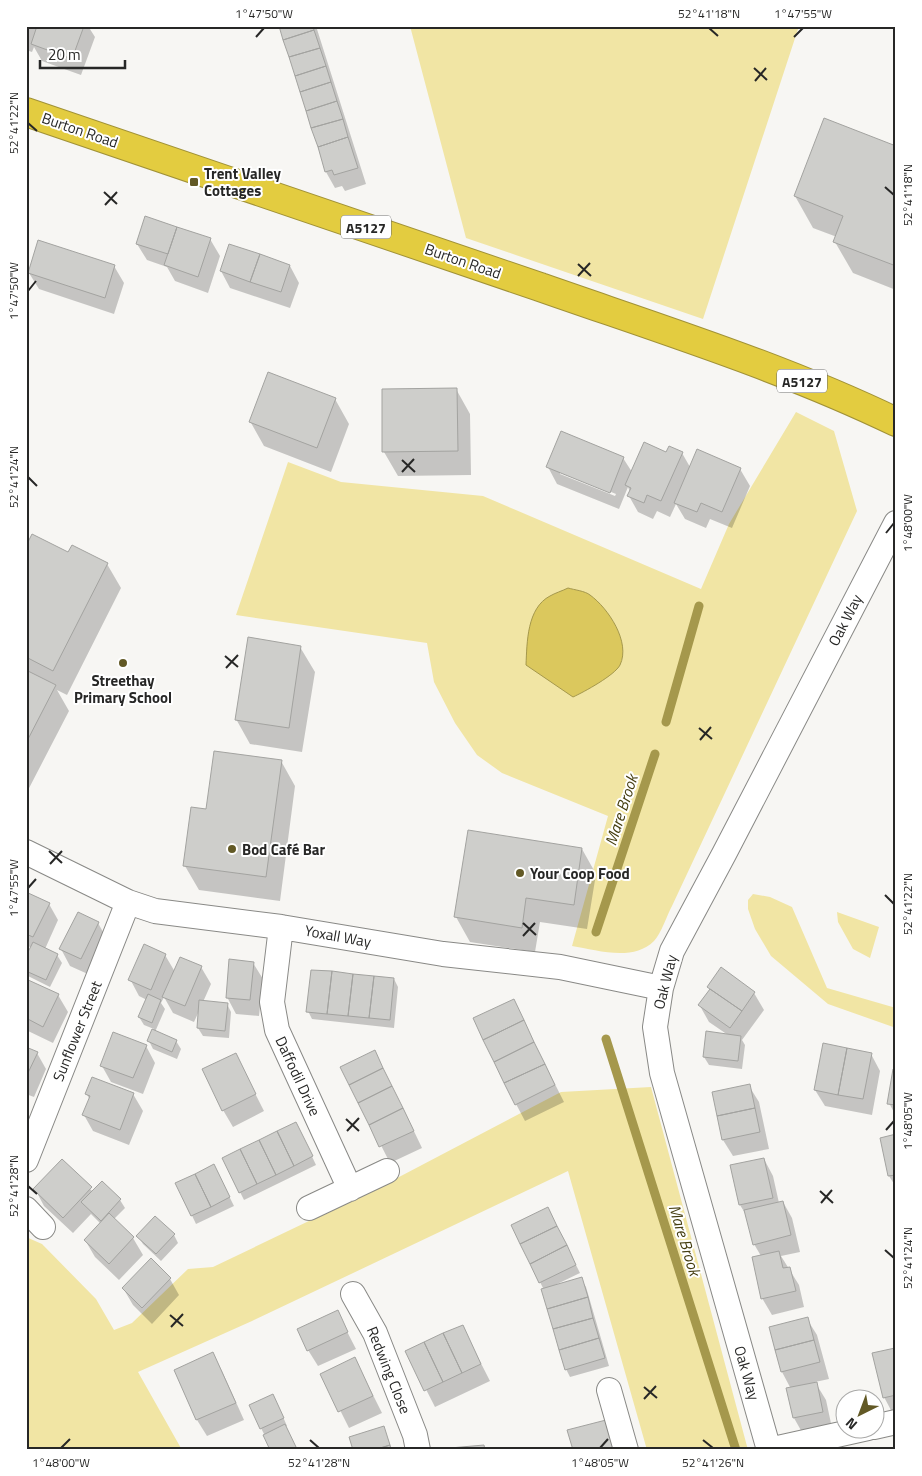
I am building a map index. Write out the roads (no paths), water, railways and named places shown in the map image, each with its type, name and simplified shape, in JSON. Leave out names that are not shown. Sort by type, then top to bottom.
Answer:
[{"type":"highway","name":"Burton Road","points":[[26,112],[706,344],[850,400],[896,422]]},
{"type":"street","name":"Oak Way","points":[[769,1450],[662,1073],[655,1027],[661,988],[672,951],[896,523]]},
{"type":"street","name":"Yoxall Way","points":[[26,852],[128,902],[156,912],[281,927],[443,954],[560,967],[661,988]]},
{"type":"street","name":"Sunflower Street","points":[[26,1160],[128,902]]},
{"type":"street","name":"Daffodil Drive","points":[[281,927],[272,1002],[277,1030],[350,1189]]},
{"type":"street","points":[[310,1208],[387,1171]]},
{"type":"street","points":[[26,1209],[43,1228]]},
{"type":"street","name":"Redwing Close","points":[[353,1294],[375,1333],[415,1436],[418,1450]]},
{"type":"street","points":[[609,1390],[626,1450]]},
{"type":"street","points":[[769,1450],[834,1436]]},
{"type":"waterway","name":"Mare Brook","points":[[666,722],[699,606]]},
{"type":"waterway","name":"Mare Brook","points":[[596,932],[655,754]]},
{"type":"waterway","name":"Mare Brook","points":[[606,1039],[736,1450]]},
{"type":"place","name":"Trent Valley Cottages","points":[[194,182]]},
{"type":"place","name":"Streethay Primary School","points":[[123,663]]},
{"type":"place","name":"Bod Café Bar","points":[[232,849]]},
{"type":"place","name":"Your Coop Food","points":[[520,873]]}]
